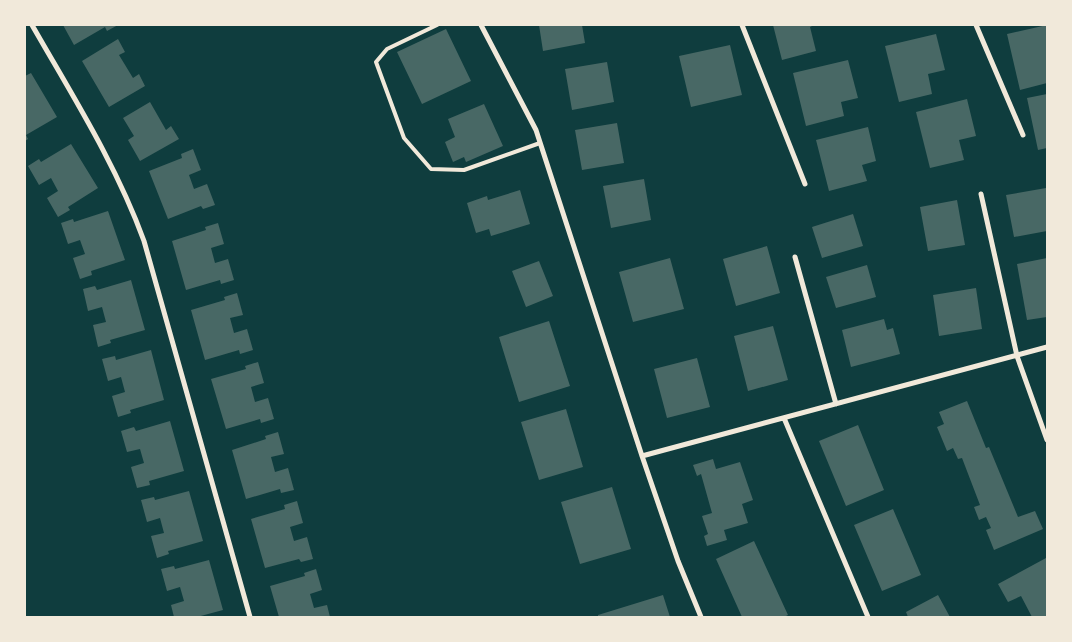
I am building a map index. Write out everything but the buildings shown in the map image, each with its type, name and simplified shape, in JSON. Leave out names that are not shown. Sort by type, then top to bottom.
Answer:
[{"type":"street","points":[[32,25],[114,170],[135,216],[144,241],[250,617]]},
{"type":"street","points":[[481,25],[536,130],[642,456],[678,561],[701,617]]},
{"type":"street","points":[[742,25],[805,184]]},
{"type":"street","points":[[976,25],[1023,135]]},
{"type":"street","points":[[981,194],[1017,356],[1047,440]]},
{"type":"street","points":[[795,258],[836,404]]},
{"type":"street","points":[[642,456],[1047,347]]},
{"type":"street","points":[[784,418],[868,617]]},
{"type":"lane","points":[[437,25],[387,49],[376,62],[387,98],[404,138],[431,169],[464,170],[540,143]]}]
